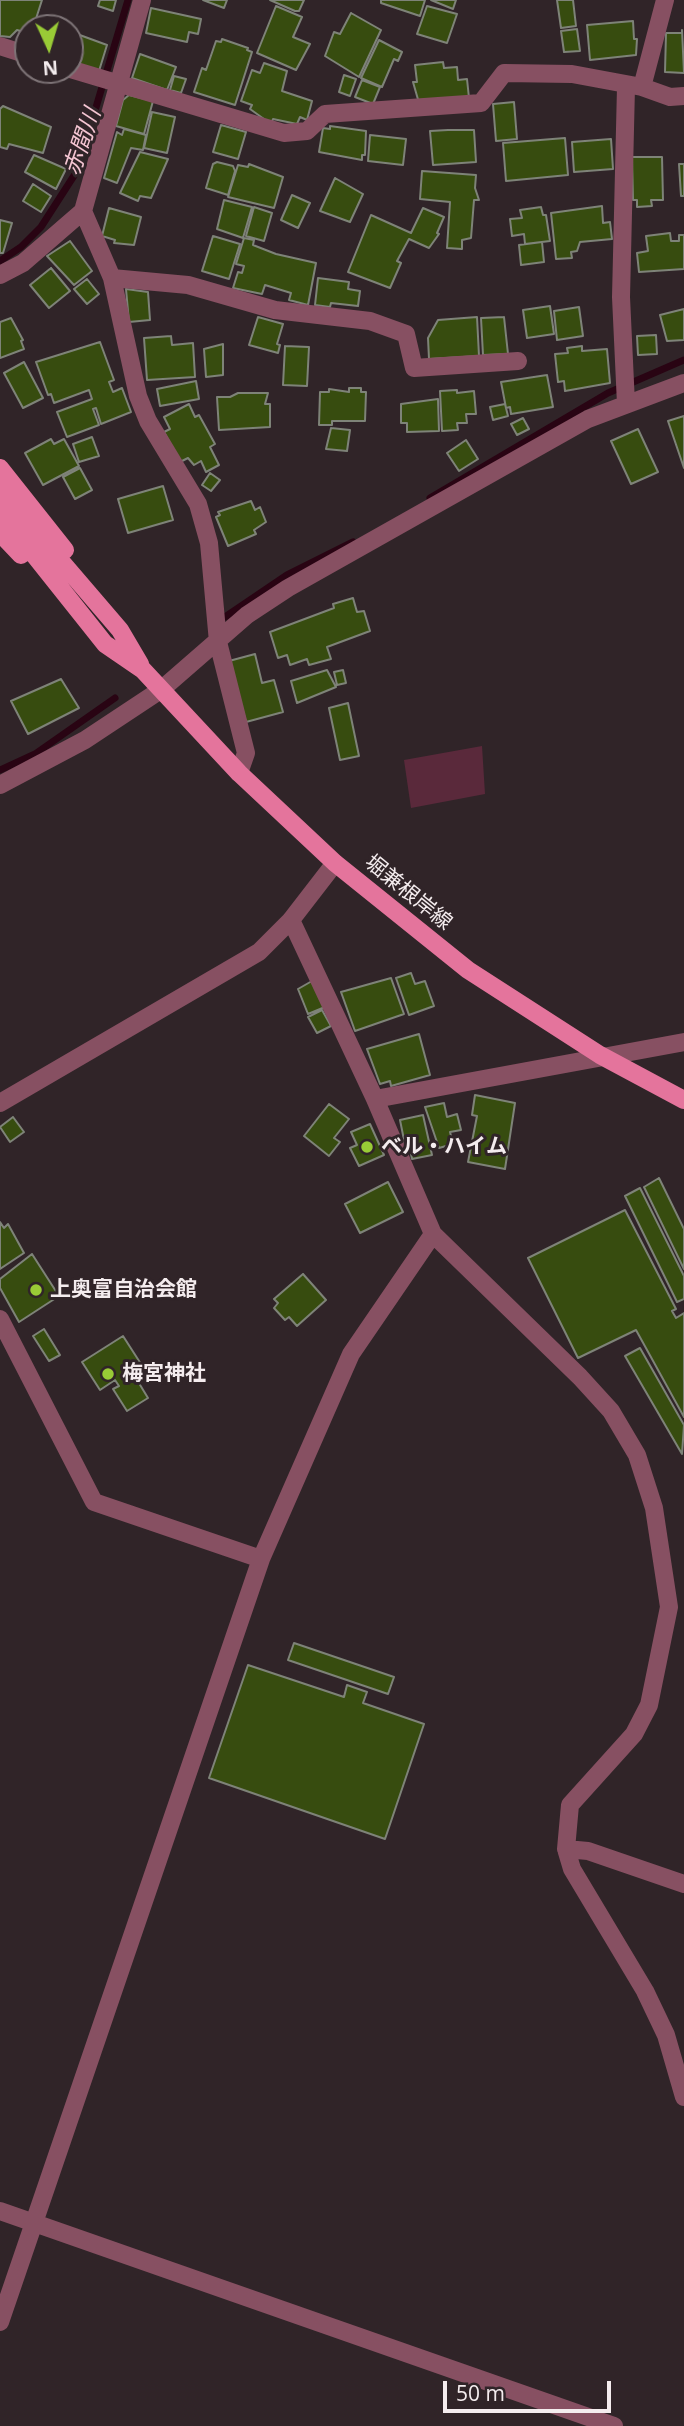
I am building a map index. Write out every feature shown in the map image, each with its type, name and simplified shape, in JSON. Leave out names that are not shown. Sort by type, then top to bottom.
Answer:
[{"type":"main road","name":"堀兼根岸線","points":[[0,468],[41,517],[120,630],[143,670]]},
{"type":"main road","name":"堀兼根岸線","points":[[0,490],[120,630]]},
{"type":"main road","name":"堀兼根岸線","points":[[0,512],[105,644]]},
{"type":"main road","name":"堀兼根岸線","points":[[0,533],[105,644],[143,670],[239,773],[335,863],[468,970],[600,1055],[684,1100]]},
{"type":"street","points":[[142,0],[109,81],[83,211],[112,278],[138,396],[148,421],[198,504],[209,543],[216,628],[246,753],[239,773]]},
{"type":"street","points":[[626,404],[621,297],[634,87],[665,0]]},
{"type":"street","points":[[84,73],[284,133],[307,131],[325,114],[481,103],[504,73],[572,74],[670,97],[684,96]]},
{"type":"street","points":[[0,275],[23,263],[83,211]]},
{"type":"street","points":[[112,278],[188,285],[275,310],[370,321],[406,334],[414,368],[519,362]]},
{"type":"street","points":[[0,785],[85,740],[162,689],[216,628],[247,615],[288,589],[588,419],[684,383]]},
{"type":"street","points":[[0,1103],[259,952],[291,920],[335,863]]},
{"type":"street","points":[[291,920],[375,1099],[433,1234],[580,1377],[611,1411],[637,1455],[654,1508],[676,1609],[649,1705],[634,1734],[570,1805],[566,1849],[572,1869],[645,1991],[666,2035],[684,2097]]},
{"type":"street","points":[[375,1099],[600,1055],[684,1042]]},
{"type":"street","points":[[0,2322],[261,1559],[351,1354],[433,1234]]},
{"type":"street","points":[[0,1319],[94,1502],[261,1559]]},
{"type":"street","points":[[566,1849],[588,1851],[684,1884]]},
{"type":"street","points":[[0,2211],[614,2426]]},
{"type":"shaded area","points":[[482,746],[485,794],[411,808],[404,760]]},
{"type":"building","points":[[0,0],[42,0],[38,14],[14,14],[14,33],[10,37],[0,36]]},
{"type":"building","points":[[100,0],[116,0],[113,11],[98,6]]},
{"type":"building","points":[[203,0],[227,0],[224,8]]},
{"type":"building","points":[[270,0],[304,0],[299,11],[295,11]]},
{"type":"building","points":[[381,0],[425,0],[420,16],[381,3]]},
{"type":"building","points":[[431,0],[456,0],[453,9]]},
{"type":"building","points":[[557,0],[573,0],[576,26],[561,28]]},
{"type":"building","points":[[276,6],[302,17],[293,37],[310,44],[296,70],[257,53]]},
{"type":"building","points":[[427,6],[457,14],[447,43],[417,34]]},
{"type":"building","points":[[151,8],[201,19],[198,34],[189,32],[187,42],[146,33]]},
{"type":"building","points":[[351,13],[381,30],[359,77],[325,56],[334,32],[340,34]]},
{"type":"building","points":[[633,21],[634,39],[637,39],[636,55],[590,60],[587,25]]},
{"type":"building","points":[[577,29],[580,51],[564,52],[561,31]]},
{"type":"building","points":[[682,30],[684,73],[665,72],[666,33],[682,33]]},
{"type":"building","points":[[84,37],[107,45],[99,71],[84,66]]},
{"type":"building","points":[[222,39],[252,52],[235,105],[194,92],[202,68],[206,70],[216,41],[221,42]]},
{"type":"building","points":[[379,40],[402,52],[398,61],[394,59],[382,87],[361,78]]},
{"type":"building","points":[[140,54],[176,67],[167,90],[132,78]]},
{"type":"building","points":[[443,62],[444,68],[457,67],[458,80],[467,79],[469,98],[419,103],[413,82],[417,82],[415,65]]},
{"type":"building","points":[[264,63],[287,71],[282,91],[312,101],[307,120],[300,117],[297,124],[273,119],[271,124],[250,109],[252,105],[241,101],[252,70],[260,73]]},
{"type":"building","points":[[344,75],[356,79],[350,96],[339,92]]},
{"type":"building","points":[[174,76],[186,79],[181,93],[170,90]]},
{"type":"building","points":[[362,80],[380,87],[373,104],[355,97]]},
{"type":"building","points":[[129,95],[153,101],[144,134],[116,126],[123,100]]},
{"type":"building","points":[[514,102],[517,139],[496,141],[493,104]]},
{"type":"building","points":[[3,106],[51,127],[43,153],[9,144],[7,149],[0,147],[0,109]]},
{"type":"building","points":[[152,112],[175,117],[167,153],[144,148]]},
{"type":"building","points":[[221,125],[246,132],[238,159],[213,152]]},
{"type":"building","points":[[330,126],[366,131],[365,155],[362,155],[362,160],[319,152],[323,128],[330,129]]},
{"type":"building","points":[[124,129],[146,135],[143,150],[131,148],[117,183],[104,178],[117,132],[122,135]]},
{"type":"building","points":[[474,130],[476,162],[433,165],[430,131]]},
{"type":"building","points":[[370,135],[406,139],[403,165],[368,161]]},
{"type":"building","points":[[565,138],[568,175],[506,181],[503,143]]},
{"type":"building","points":[[611,139],[613,169],[574,172],[572,142]]},
{"type":"building","points":[[140,152],[168,159],[151,198],[140,196],[138,201],[120,193]]},
{"type":"building","points":[[34,155],[66,169],[56,189],[25,172]]},
{"type":"building","points":[[632,157],[662,157],[663,200],[651,200],[652,206],[637,207],[637,200],[633,200]]},
{"type":"building","points":[[217,162],[233,166],[235,171],[228,195],[206,188],[213,164]]},
{"type":"building","points":[[249,164],[283,177],[274,208],[228,197],[238,165],[248,167]]},
{"type":"building","points":[[679,164],[684,164],[684,196],[681,196]]},
{"type":"building","points":[[422,171],[476,175],[475,188],[479,200],[474,200],[471,238],[462,240],[462,249],[447,248],[450,202],[420,199]]},
{"type":"building","points":[[335,178],[363,194],[350,222],[320,211]]},
{"type":"building","points":[[33,184],[51,196],[41,212],[23,201]]},
{"type":"building","points":[[292,195],[310,203],[298,228],[281,220]]},
{"type":"building","points":[[224,200],[252,207],[243,238],[217,229]]},
{"type":"building","points":[[602,206],[603,223],[610,222],[612,239],[580,242],[577,251],[571,252],[572,258],[556,259],[551,213]]},
{"type":"building","points":[[254,207],[272,213],[264,241],[246,236]]},
{"type":"building","points":[[541,207],[543,215],[546,215],[550,241],[525,244],[524,234],[512,236],[510,219],[522,218],[520,210]]},
{"type":"building","points":[[109,208],[141,217],[134,245],[114,243],[115,240],[102,236]]},
{"type":"building","points":[[423,208],[444,217],[437,233],[439,234],[429,248],[409,239],[397,261],[401,263],[390,288],[348,272],[371,215],[411,233]]},
{"type":"building","points":[[0,220],[12,223],[3,253],[0,253]]},
{"type":"building","points":[[670,233],[671,241],[679,241],[679,235],[684,235],[684,269],[639,272],[637,253],[648,251],[646,236]]},
{"type":"building","points":[[213,236],[240,244],[229,279],[202,271]]},
{"type":"building","points":[[244,238],[254,240],[253,245],[276,254],[316,263],[308,305],[289,300],[291,293],[265,285],[262,294],[233,288],[238,272],[242,273],[244,266],[236,264]]},
{"type":"building","points":[[70,241],[92,271],[74,285],[47,256]]},
{"type":"building","points":[[542,242],[544,262],[521,265],[519,245]]},
{"type":"building","points":[[51,268],[70,291],[49,308],[30,285]]},
{"type":"building","points":[[318,278],[349,282],[348,289],[360,291],[358,306],[331,303],[330,307],[315,305]]},
{"type":"building","points":[[87,279],[99,294],[87,304],[74,289]]},
{"type":"building","points":[[126,289],[148,292],[150,320],[129,322]]},
{"type":"building","points":[[550,306],[554,334],[527,338],[523,310]]},
{"type":"building","points":[[579,307],[583,336],[557,340],[554,311]]},
{"type":"building","points":[[684,309],[684,340],[667,341],[660,315]]},
{"type":"building","points":[[258,317],[283,324],[277,344],[280,345],[278,353],[249,345]]},
{"type":"building","points":[[477,317],[479,356],[429,359],[428,338],[438,320]]},
{"type":"building","points":[[504,317],[508,354],[483,355],[481,318]]},
{"type":"building","points":[[11,318],[23,340],[24,349],[0,358],[0,322]]},
{"type":"building","points":[[656,335],[657,354],[638,355],[637,336]]},
{"type":"building","points":[[171,336],[172,345],[193,343],[195,377],[147,380],[144,338]]},
{"type":"building","points":[[100,342],[114,380],[109,382],[113,392],[122,388],[131,412],[101,424],[96,408],[93,409],[99,425],[67,437],[57,412],[92,399],[89,390],[54,403],[51,394],[48,395],[36,362]]},
{"type":"building","points":[[223,344],[223,375],[206,377],[204,349]]},
{"type":"building","points":[[285,346],[309,347],[307,386],[283,385]]},
{"type":"building","points":[[582,346],[582,351],[607,349],[610,383],[565,391],[564,381],[558,382],[555,354],[568,353],[567,348]]},
{"type":"building","points":[[24,362],[43,398],[23,408],[4,373]]},
{"type":"building","points":[[547,375],[553,407],[511,414],[510,407],[506,408],[501,382]]},
{"type":"building","points":[[196,381],[199,399],[160,406],[157,389]]},
{"type":"building","points":[[349,388],[361,388],[361,392],[366,392],[365,421],[332,421],[332,425],[319,425],[320,392],[329,392],[329,389],[349,392]]},
{"type":"building","points":[[457,390],[457,393],[474,391],[476,414],[466,414],[467,423],[457,423],[458,430],[442,431],[440,391]]},
{"type":"building","points":[[238,393],[268,393],[265,404],[270,404],[270,427],[219,430],[217,397],[230,397]]},
{"type":"building","points":[[438,399],[439,431],[407,432],[407,423],[401,423],[401,404]]},
{"type":"building","points":[[189,404],[195,417],[199,415],[215,444],[210,447],[219,465],[206,472],[201,461],[194,465],[188,458],[180,462],[164,432],[170,429],[164,417]]},
{"type":"building","points":[[505,404],[508,416],[493,420],[490,407]]},
{"type":"building","points":[[684,416],[684,468],[668,421]]},
{"type":"building","points":[[523,418],[529,429],[517,435],[511,424]]},
{"type":"building","points":[[331,428],[350,430],[347,451],[326,449]]},
{"type":"building","points":[[638,429],[658,472],[631,484],[611,441]]},
{"type":"building","points":[[92,437],[99,456],[79,462],[73,444]]},
{"type":"building","points":[[51,439],[54,444],[64,439],[79,466],[43,485],[25,453]]},
{"type":"building","points":[[466,440],[478,459],[459,471],[447,453]]},
{"type":"building","points":[[80,468],[92,490],[75,499],[63,477]]},
{"type":"building","points":[[210,473],[220,480],[211,491],[202,485]]},
{"type":"building","points":[[163,486],[173,520],[128,533],[118,499]]},
{"type":"building","points":[[251,501],[255,510],[260,507],[266,522],[254,530],[256,534],[228,546],[216,517],[220,515],[218,512]]},
{"type":"building","points":[[353,598],[357,612],[364,611],[370,631],[327,647],[331,659],[309,665],[307,659],[290,665],[287,655],[278,658],[270,632]]},
{"type":"building","points":[[255,654],[262,683],[274,680],[283,712],[246,722],[229,661]]},
{"type":"building","points":[[327,670],[336,687],[297,703],[291,681]]},
{"type":"building","points":[[343,670],[346,683],[337,685],[334,672]]},
{"type":"building","points":[[61,679],[79,708],[28,734],[11,701]]},
{"type":"building","points":[[348,703],[359,756],[340,760],[329,708]]},
{"type":"building","points":[[411,973],[415,984],[425,981],[434,1006],[409,1015],[396,978]]},
{"type":"building","points":[[391,978],[404,1014],[355,1031],[341,992]]},
{"type":"building","points":[[312,981],[325,1007],[308,1014],[298,989]]},
{"type":"building","points":[[322,1010],[331,1026],[317,1033],[308,1017]]},
{"type":"building","points":[[419,1034],[430,1075],[391,1086],[390,1081],[380,1084],[367,1049]]},
{"type":"building","points":[[475,1095],[515,1103],[505,1169],[468,1162],[477,1116],[472,1115]]},
{"type":"building","points":[[444,1103],[447,1117],[457,1114],[461,1130],[450,1132],[453,1144],[439,1148],[425,1107]]},
{"type":"building","points":[[329,1104],[349,1119],[334,1138],[340,1142],[329,1156],[304,1136]]},
{"type":"building","points":[[423,1115],[432,1155],[412,1159],[410,1149],[406,1150],[400,1120]]},
{"type":"building","points":[[13,1117],[24,1132],[10,1142],[0,1127]]},
{"type":"building","name":"ベル・ハイム","points":[[370,1124],[384,1155],[359,1166],[350,1148],[357,1145],[351,1132]]},
{"type":"building","points":[[659,1178],[684,1229],[684,1269],[644,1187]]},
{"type":"building","points":[[388,1182],[403,1212],[360,1233],[345,1204]]},
{"type":"building","points":[[640,1188],[684,1276],[684,1299],[677,1302],[625,1196]]},
{"type":"building","points":[[625,1210],[676,1309],[672,1311],[676,1318],[684,1313],[684,1417],[636,1330],[578,1358],[528,1258]]},
{"type":"building","points":[[0,1222],[4,1228],[8,1224],[24,1253],[0,1269]]},
{"type":"building","points":[[32,1254],[59,1296],[19,1322],[0,1288],[0,1279]]},
{"type":"building","points":[[303,1274],[326,1300],[297,1326],[289,1317],[285,1320],[274,1308],[278,1303],[274,1299]]},
{"type":"building","points":[[44,1329],[60,1355],[49,1361],[33,1336]]},
{"type":"building","name":"梅宮神社","points":[[123,1336],[141,1364],[125,1373],[129,1379],[134,1375],[148,1398],[127,1411],[113,1389],[119,1386],[115,1380],[100,1390],[82,1362]]},
{"type":"building","points":[[640,1348],[684,1425],[682,1454],[625,1356]]},
{"type":"building","points":[[294,1643],[394,1677],[388,1694],[288,1660]]},
{"type":"building","points":[[248,1665],[344,1697],[347,1685],[367,1692],[363,1703],[424,1724],[385,1839],[209,1778]]},
{"type":"waterway","name":"赤間川","points":[[0,261],[21,247],[41,227],[77,171],[128,0]]},
{"type":"waterway","points":[[430,498],[608,393],[684,360]]},
{"type":"waterway","points":[[225,617],[287,575],[353,542]]},
{"type":"waterway","points":[[0,770],[35,754],[115,698]]},
{"type":"place","name":"ベル・ハイム","points":[[367,1147]]},
{"type":"place","name":"上奥富自治会館","points":[[36,1290]]},
{"type":"place","name":"梅宮神社","points":[[108,1374]]}]
